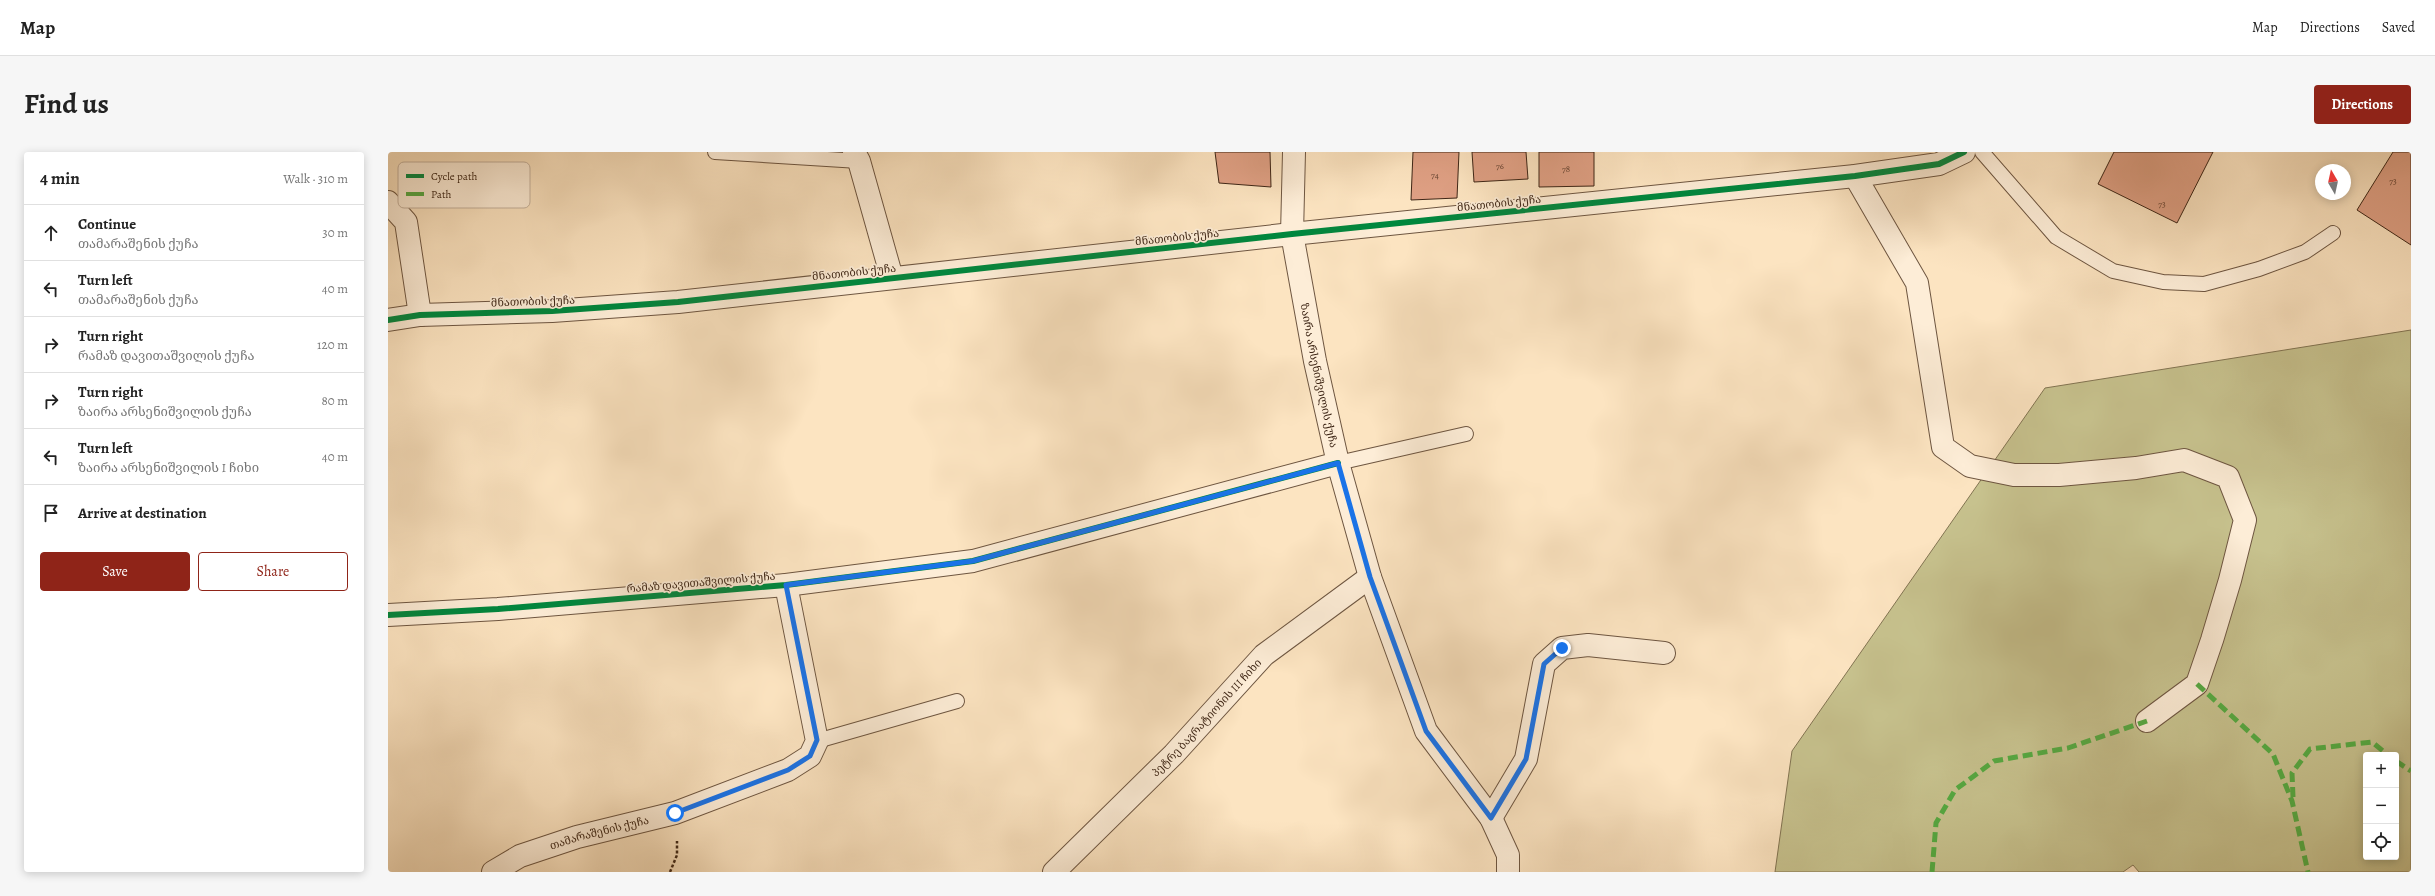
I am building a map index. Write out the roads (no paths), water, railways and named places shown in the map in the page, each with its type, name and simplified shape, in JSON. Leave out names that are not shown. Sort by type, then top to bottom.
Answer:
[{"type":"street","name":"ზაირა არსენიშვილის ქუჩა","points":[[1294,152],[1292,234],[1315,362],[1338,463],[1370,577],[1426,731],[1491,818],[1508,856],[1508,872]]},
{"type":"street","name":"მნათობის ქუჩა","points":[[388,320],[420,315],[552,311],[678,302],[1292,234],[1855,176],[1939,164],[1964,152]]},
{"type":"street","points":[[856,156],[892,278]]},
{"type":"street","points":[[1855,176],[1917,283],[1943,447],[1970,466],[2014,475],[2059,475],[2136,468],[2184,460],[2228,477],[2245,520],[2230,580],[2212,640],[2197,684],[2147,722]]},
{"type":"street","points":[[388,202],[406,222],[420,315]]},
{"type":"street","name":"რამაზ დავითაშვილის ქუჩა","points":[[388,615],[498,610],[786,585],[973,561],[1338,463]]},
{"type":"street","name":"პეტრე ბაგრატიონის III ჩიხი","points":[[1054,872],[1174,754],[1264,655],[1370,577]]},
{"type":"street","points":[[786,585],[817,740]]},
{"type":"street","points":[[1491,818],[1526,759],[1544,664],[1562,648],[1588,645],[1664,654]]},
{"type":"street","name":"თამარაშენის ქუჩა","points":[[493,872],[520,856],[576,837],[675,813],[788,770],[810,756],[817,740]]},
{"type":"lane","points":[[715,152],[856,156]]},
{"type":"lane","points":[[1982,152],[2056,237],[2113,271],[2163,282],[2204,284],[2259,269],[2305,252],[2333,233]]},
{"type":"lane","name":"რამაზ დავითაშვილის ქუჩა","points":[[1338,463],[1466,434]]},
{"type":"lane","points":[[817,740],[957,701]]}]
